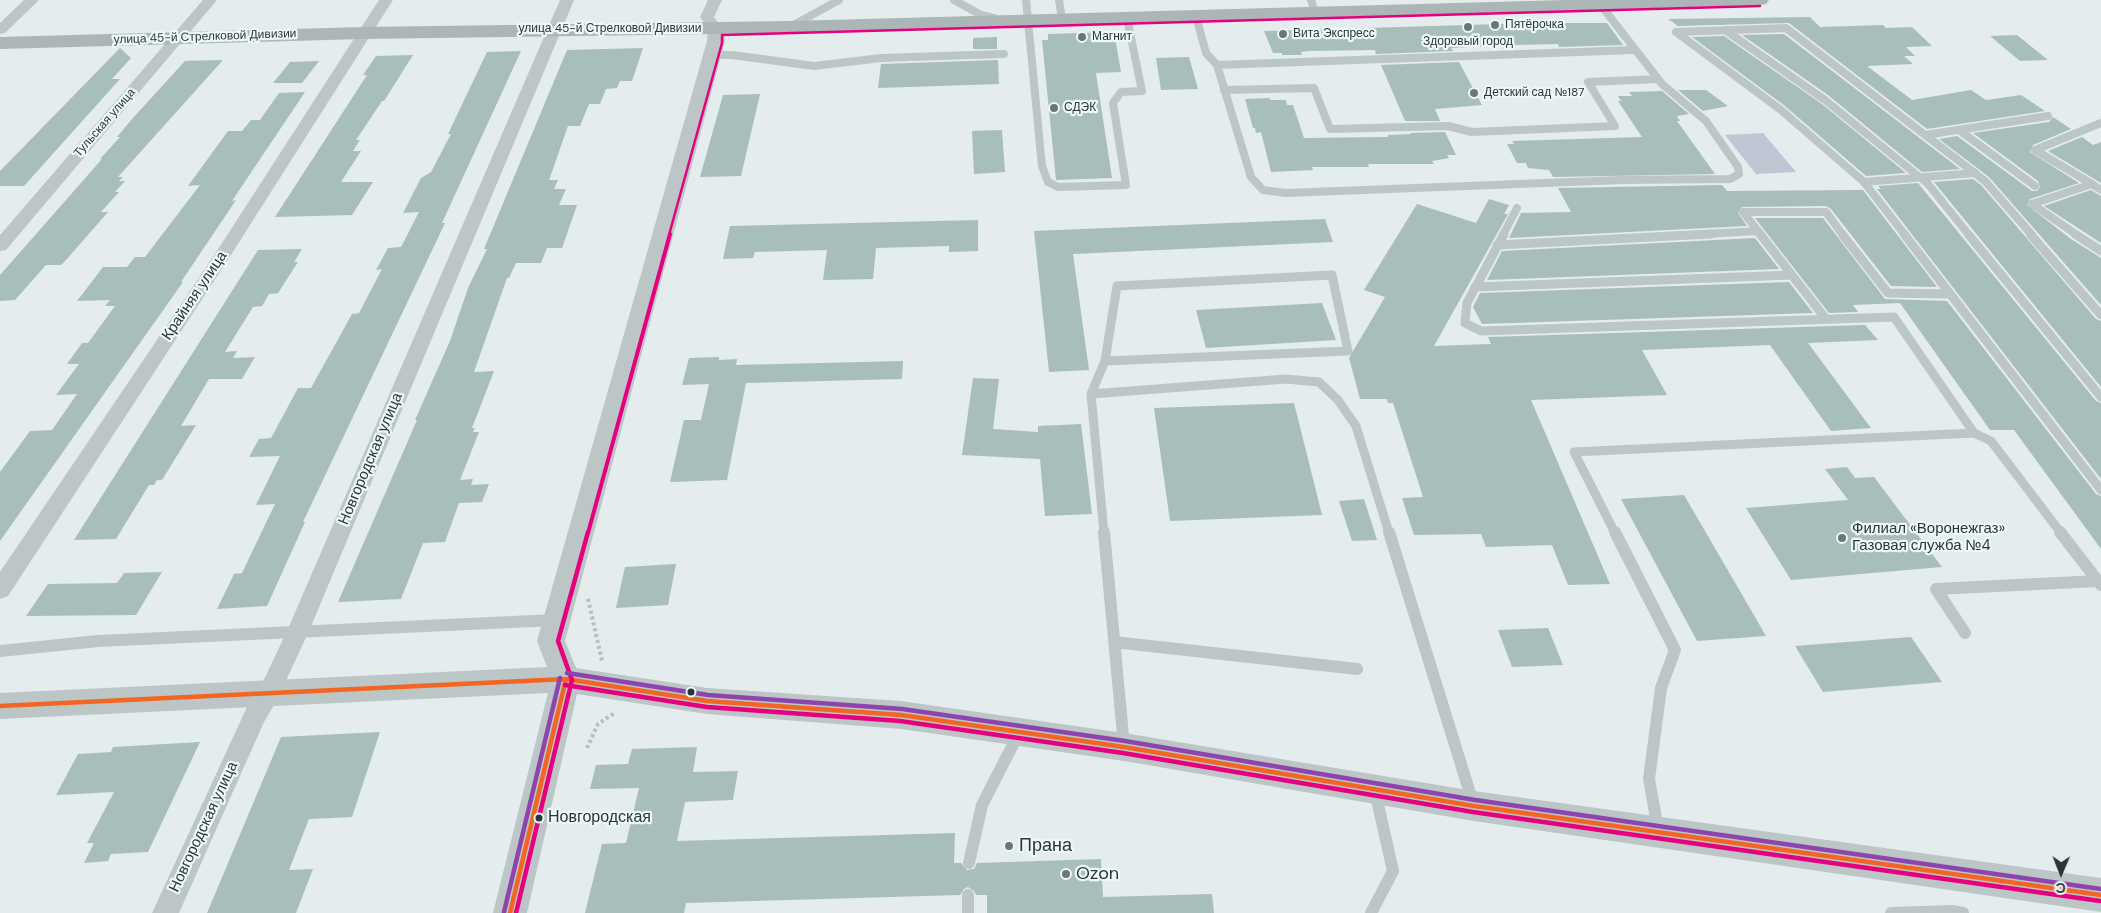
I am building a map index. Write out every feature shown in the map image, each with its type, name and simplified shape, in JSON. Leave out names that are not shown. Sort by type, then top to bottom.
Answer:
[{"type":"main road","name":"улица 45-й Стрелковой Дивизии","points":[[0,43],[364,32],[716,29],[1062,20],[1196,16],[1313,6],[1600,4],[1760,0]]},
{"type":"street","points":[[0,30],[32,0]]},
{"type":"street","name":"Тульская улица","points":[[0,246],[210,0]]},
{"type":"street","name":"Крайняя улица","points":[[0,590],[221,258],[386,0]]},
{"type":"street","name":"Новгородская улица","points":[[165,913],[255,715],[269,693],[298,630],[567,0]]},
{"type":"street","points":[[510,913],[566,679],[551,641],[716,41],[716,29],[707,17],[715,0]]},
{"type":"street","points":[[0,706],[566,679],[707,701],[901,715],[1124,747],[1474,806],[2101,896]]},
{"type":"lane","points":[[790,27],[839,0]]},
{"type":"lane","points":[[954,0],[981,15],[1007,21]]},
{"type":"lane","points":[[1026,0],[1030,20],[1042,166],[1048,182],[1058,188],[1126,185],[1113,103],[1121,92],[1142,91],[1127,18]]},
{"type":"lane","points":[[1059,0],[1062,20]]},
{"type":"lane","points":[[1196,16],[1206,53],[1217,65],[1251,177],[1263,190],[1286,193],[1514,184],[1730,179],[1739,174],[1738,166],[1706,121],[1658,79],[1633,50],[1600,4]]},
{"type":"lane","points":[[2101,315],[1985,181],[1786,28],[1676,32],[1781,110],[1864,182],[2101,490]]},
{"type":"lane","points":[[1725,30],[1825,100],[1928,184],[2101,397]]},
{"type":"lane","points":[[1217,65],[1633,50]]},
{"type":"lane","points":[[712,55],[732,55],[814,66],[881,58],[1004,54]]},
{"type":"lane","points":[[1224,90],[1314,88],[1330,129],[1448,126],[1472,132],[1615,126],[1588,82],[1658,79]]},
{"type":"lane","points":[[1925,136],[2048,116]]},
{"type":"lane","points":[[2101,123],[2036,150],[2101,190]]},
{"type":"lane","points":[[1959,130],[2034,186]]},
{"type":"lane","points":[[1864,182],[1902,176],[1921,178],[1975,173]]},
{"type":"lane","points":[[2092,184],[2032,204],[2101,251]]},
{"type":"lane","points":[[1517,208],[1467,303],[1465,323],[1481,331],[1894,317],[1974,432],[1991,441],[2100,583]]},
{"type":"lane","points":[[1826,319],[1744,212],[1826,212],[1888,293],[1950,294]]},
{"type":"lane","points":[[1497,245],[1758,231]]},
{"type":"lane","points":[[1105,361],[1348,351],[1332,275],[1116,286],[1105,361],[1104,368],[1091,394],[1124,747]]},
{"type":"lane","points":[[1475,287],[1792,275]]},
{"type":"lane","points":[[1091,394],[1286,379],[1319,382],[1338,400],[1356,426],[1474,806]]},
{"type":"lane","points":[[1659,832],[1649,779],[1661,688],[1675,650],[1574,452],[1974,432]]},
{"type":"lane","points":[[1965,633],[1936,589],[2100,583]]},
{"type":"lane","points":[[0,651],[98,641],[298,630],[557,620]]},
{"type":"lane","points":[[1114,642],[1357,669]]},
{"type":"lane","points":[[969,863],[982,805],[1020,732]]},
{"type":"lane","points":[[1371,913],[1393,871],[1375,789]]},
{"type":"lane","points":[[968,895],[968,913]]},
{"type":"lane","points":[[1891,913],[1952,911],[1963,913]]},
{"type":"path","points":[[587,594],[602,664]]},
{"type":"path","points":[[587,748],[598,724],[618,710]]},
{"type":"shaded area","points":[[1763,133],[1796,172],[1756,174],[1725,135]]},
{"type":"building","points":[[1810,17],[1820,27],[1883,25],[1886,28],[1912,27],[1932,46],[1906,47],[1915,56],[1904,56],[1913,64],[1867,66],[1912,100],[1971,90],[1986,100],[2021,95],[2045,111],[1927,129],[1789,23],[1678,26],[1668,19]]},
{"type":"building","points":[[1535,23],[1607,23],[1623,45],[1559,47],[1558,44],[1515,45],[1451,48],[1453,51],[1376,54],[1375,50],[1309,51],[1301,52],[1302,55],[1282,55],[1282,53],[1273,53],[1264,31]]},
{"type":"building","points":[[1114,32],[1121,72],[1096,73],[1112,178],[1056,180],[1042,40],[1048,40],[1048,34]]},
{"type":"building","points":[[1784,34],[1960,169],[1922,172],[1828,95],[1742,35]]},
{"type":"building","points":[[2017,35],[2048,60],[2020,61],[1990,36]]},
{"type":"building","points":[[1724,36],[1822,104],[1906,173],[1866,176],[1785,106],[1692,37]]},
{"type":"building","points":[[997,37],[997,49],[973,49],[973,38]]},
{"type":"building","points":[[120,48],[131,58],[112,79],[120,79],[24,186],[0,186],[0,171]]},
{"type":"building","points":[[643,48],[632,81],[620,81],[617,88],[606,89],[600,104],[589,104],[580,126],[568,126],[549,180],[558,180],[554,189],[566,189],[559,205],[577,205],[562,248],[547,248],[541,263],[516,263],[509,278],[507,278],[474,372],[494,371],[472,428],[475,428],[473,432],[479,432],[460,480],[473,479],[471,485],[489,484],[482,502],[459,503],[445,542],[423,543],[401,599],[338,602],[450,341],[468,288],[487,249],[484,249],[567,50]]},
{"type":"building","points":[[521,51],[442,223],[445,223],[303,522],[305,522],[267,606],[217,609],[234,574],[242,573],[275,504],[256,505],[280,456],[249,457],[259,439],[271,438],[298,388],[311,388],[352,314],[359,313],[382,269],[376,270],[388,248],[401,247],[419,212],[403,213],[421,178],[431,172],[451,134],[448,134],[487,52]]},
{"type":"building","points":[[413,55],[384,101],[382,101],[356,140],[360,140],[353,151],[361,151],[341,182],[373,182],[352,215],[275,217],[367,75],[363,75],[376,56]]},
{"type":"building","points":[[1189,57],[1198,89],[1161,90],[1156,58]]},
{"type":"building","points":[[223,60],[118,177],[123,177],[119,181],[125,181],[115,192],[119,192],[101,212],[108,212],[66,260],[61,265],[46,265],[15,300],[0,301],[0,275],[102,159],[100,159],[120,137],[117,137],[132,119],[185,61]]},
{"type":"building","points":[[998,60],[999,84],[878,88],[881,64]]},
{"type":"building","points":[[319,61],[302,83],[273,83],[290,62]]},
{"type":"building","points":[[1459,62],[1482,105],[1435,109],[1440,121],[1405,121],[1381,65]]},
{"type":"building","points":[[1678,90],[1706,90],[1728,106],[1703,111]]},
{"type":"building","points":[[1662,91],[1689,114],[1677,116],[1680,121],[1677,121],[1715,174],[1553,177],[1549,170],[1528,168],[1526,163],[1517,163],[1507,144],[1514,144],[1512,141],[1642,137],[1618,101],[1621,101],[1618,96],[1632,96],[1629,92]]},
{"type":"building","points":[[305,92],[232,201],[236,200],[181,282],[183,282],[0,541],[0,472],[30,431],[52,430],[77,394],[56,395],[79,364],[67,364],[82,343],[88,343],[115,306],[105,306],[110,300],[77,301],[103,267],[127,267],[135,257],[145,257],[200,185],[188,186],[228,131],[242,131],[251,120],[260,120],[279,93]]},
{"type":"building","points":[[760,94],[741,176],[700,177],[723,95]]},
{"type":"building","points":[[1270,98],[1270,100],[1286,100],[1287,105],[1293,105],[1304,138],[1388,137],[1388,135],[1410,133],[1445,132],[1456,155],[1447,155],[1449,158],[1432,161],[1434,164],[1368,164],[1369,167],[1312,167],[1313,170],[1271,172],[1261,132],[1256,133],[1255,128],[1253,128],[1245,99]]},
{"type":"building","points":[[2053,117],[2071,129],[2033,145],[2030,152],[2079,183],[2030,199],[2027,205],[2071,239],[2101,258],[2101,305],[1989,177],[1939,139],[1957,136],[2032,191],[2037,191],[2040,187],[2038,181],[1973,133],[2049,122]]},
{"type":"building","points":[[1002,130],[1005,172],[974,174],[972,131]]},
{"type":"building","points":[[2082,137],[2093,145],[2101,142],[2101,183],[2048,151]]},
{"type":"building","points":[[1973,179],[1981,185],[2096,319],[2101,321],[2101,387],[1934,182]]},
{"type":"building","points":[[1918,183],[2096,401],[2101,403],[2101,479],[1877,189],[1881,189],[1878,186]]},
{"type":"building","points":[[1722,185],[1727,191],[1863,190],[1937,287],[1891,286],[1831,209],[1826,206],[1742,207],[1738,213],[1747,226],[1509,238],[1521,213],[1571,212],[1558,188]]},
{"type":"building","points":[[2091,190],[2101,196],[2101,243],[2044,206]]},
{"type":"building","points":[[1489,199],[1509,205],[1504,214],[1508,214],[1434,346],[1491,344],[1488,337],[1865,325],[1878,340],[1808,343],[1871,428],[1831,431],[1770,345],[1642,350],[1667,395],[1531,400],[1610,584],[1568,585],[1552,545],[1486,547],[1481,534],[1414,535],[1402,498],[1423,497],[1393,403],[1388,403],[1387,399],[1360,399],[1349,358],[1385,297],[1364,290],[1417,204],[1476,223]]},
{"type":"building","points":[[1755,218],[1823,218],[1885,299],[1947,301],[2096,494],[2101,496],[2101,549],[2014,430],[1990,430],[1900,303],[1853,305],[1858,312],[1829,313]]},
{"type":"building","points":[[1325,219],[1333,242],[1073,254],[1089,370],[1049,372],[1034,231]]},
{"type":"building","points":[[978,220],[978,251],[949,252],[949,246],[876,248],[873,279],[823,280],[827,250],[755,252],[753,258],[723,259],[730,226]]},
{"type":"building","points":[[1755,238],[1779,269],[1487,280],[1502,251]]},
{"type":"building","points":[[302,249],[294,262],[298,262],[278,293],[269,294],[262,306],[253,307],[225,352],[237,351],[233,358],[255,357],[242,379],[209,379],[181,426],[196,425],[162,480],[157,480],[154,485],[149,485],[116,539],[74,540],[258,250]]},
{"type":"building","points":[[1789,282],[1813,313],[1482,324],[1473,307],[1480,293]]},
{"type":"building","points":[[1322,303],[1336,340],[1206,348],[1196,310]]},
{"type":"building","points":[[719,357],[719,360],[737,359],[736,365],[903,361],[902,379],[746,383],[727,480],[670,482],[684,420],[701,420],[709,384],[682,385],[689,358]]},
{"type":"building","points":[[973,378],[999,379],[993,429],[1038,432],[1038,426],[1081,424],[1092,514],[1045,516],[1040,459],[962,455]]},
{"type":"building","points":[[1294,403],[1322,515],[1170,521],[1154,408]]},
{"type":"building","name":"Филиал «Воронежгаз» Газовая служба №4","points":[[1847,467],[1855,478],[1874,477],[1942,567],[1791,580],[1746,508],[1848,500],[1825,469]]},
{"type":"building","points":[[1684,495],[1766,636],[1697,641],[1621,499]]},
{"type":"building","points":[[1364,499],[1377,540],[1352,541],[1339,501]]},
{"type":"building","points":[[676,564],[668,605],[616,608],[625,567]]},
{"type":"building","points":[[162,572],[136,615],[26,616],[48,584],[117,583],[124,573]]},
{"type":"building","points":[[1548,628],[1563,665],[1512,667],[1498,630]]},
{"type":"building","points":[[1911,637],[1942,682],[1823,692],[1795,646]]},
{"type":"building","points":[[380,732],[352,817],[309,819],[289,870],[313,869],[296,913],[207,913],[281,737]]},
{"type":"building","points":[[200,742],[148,852],[111,854],[108,861],[84,863],[94,843],[87,843],[114,792],[56,795],[78,754],[111,752],[113,747]]},
{"type":"building","points":[[697,747],[693,772],[738,771],[733,800],[685,802],[677,841],[955,833],[954,863],[961,863],[967,870],[974,869],[977,863],[1101,859],[1103,897],[1212,894],[1214,913],[987,913],[987,895],[976,895],[968,887],[960,895],[686,903],[684,913],[585,913],[602,844],[626,843],[639,788],[590,789],[596,765],[628,764],[632,749]]},
{"type":"transit line","points":[[516,913],[572,680],[558,641],[722,43],[722,35],[1760,6]]},
{"type":"transit line","points":[[567,673],[708,695],[902,709],[1125,741],[1475,800],[2101,889]]},
{"type":"transit line","points":[[504,912],[560,678]]},
{"type":"transit line","points":[[0,706],[566,679],[707,701],[901,715],[1124,747],[1474,806],[2101,895]]},
{"type":"transit line","points":[[510,913],[566,679]]},
{"type":"transit line","points":[[565,685],[707,707],[900,721],[1123,753],[1473,812],[2100,901]]},
{"type":"place","name":"Пятёрочка","points":[[1495,25]]},
{"type":"place","name":"Здоровый город","points":[[1468,27]]},
{"type":"place","name":"Вита Экспресс","points":[[1283,34]]},
{"type":"place","name":"Магнит","points":[[1082,37]]},
{"type":"place","name":"Детский сад №187","points":[[1474,93]]},
{"type":"place","name":"СДЭК","points":[[1054,108]]},
{"type":"place","name":"Филиал «Воронежгаз» Газовая служба №4","points":[[1842,538]]},
{"type":"place","name":"Новгородская","points":[[539,818]]},
{"type":"place","name":"Прана","points":[[1009,846]]},
{"type":"place","name":"Ozon","points":[[1066,874]]}]
